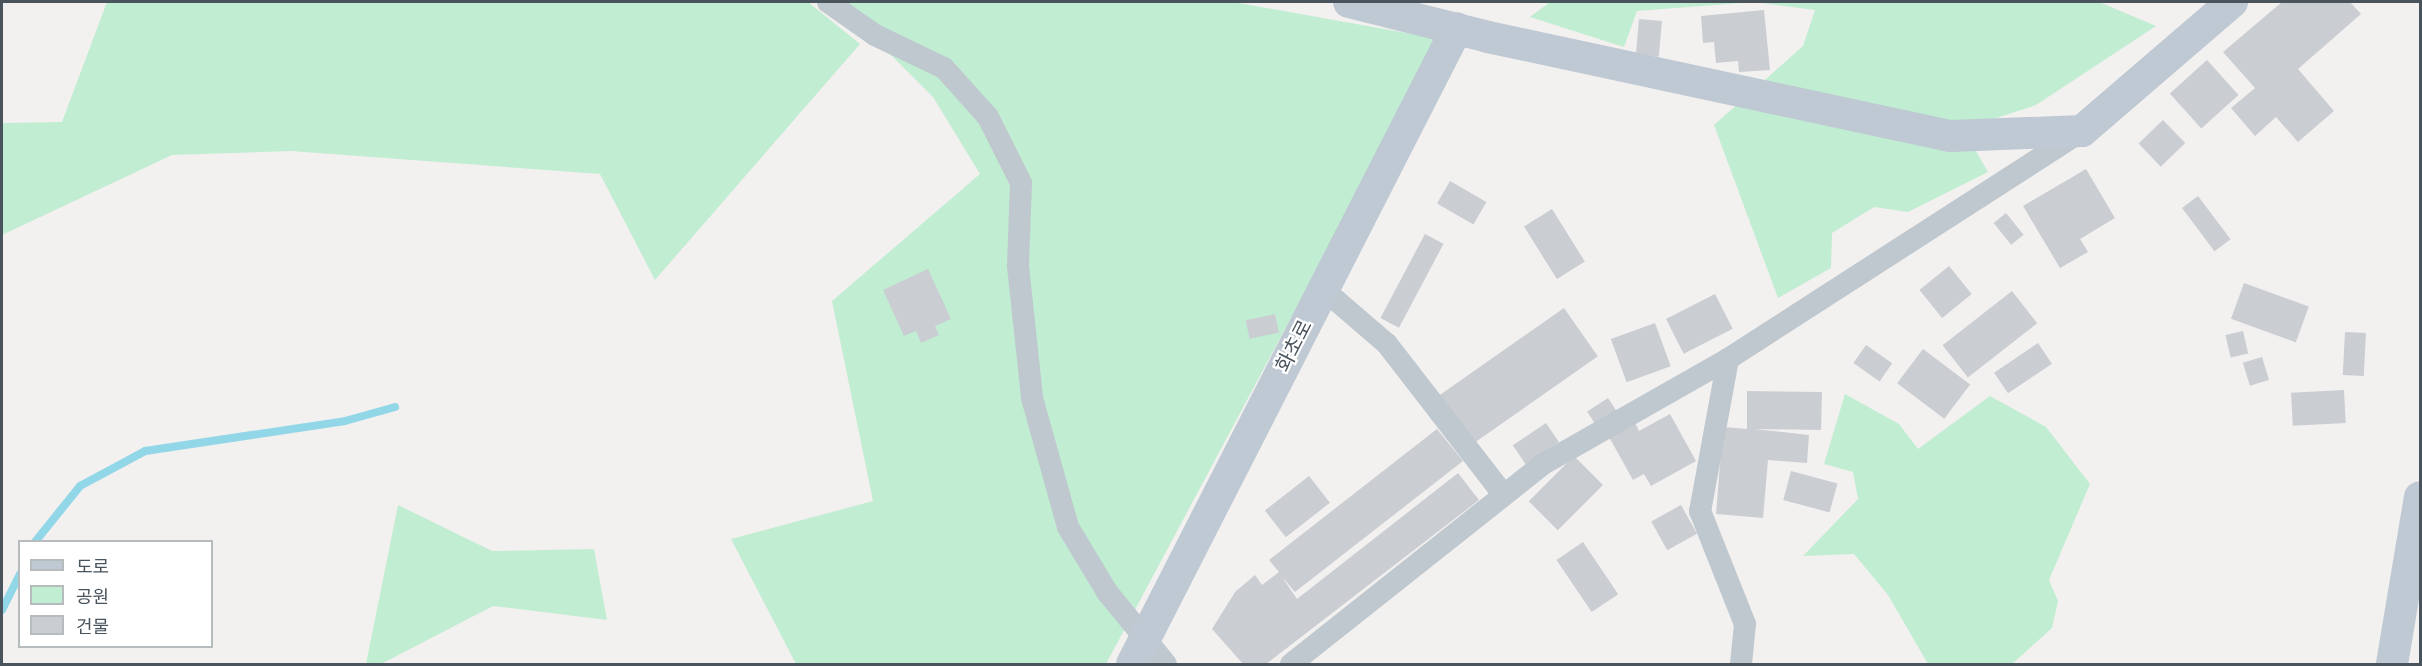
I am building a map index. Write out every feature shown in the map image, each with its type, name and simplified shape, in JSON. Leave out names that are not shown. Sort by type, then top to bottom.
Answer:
[{"type":"street","points":[[828,2],[875,35],[944,68],[988,117],[1021,183],[1018,266],[1032,398],[1068,527],[1107,591],[1138,652],[1166,664]]},
{"type":"street","points":[[1348,2],[1951,136],[2082,131]]},
{"type":"street","points":[[1292,664],[1503,494],[1545,464],[1728,359],[2082,131],[2232,2]]},
{"type":"street","name":"화초로","points":[[1138,652],[1457,28]]},
{"type":"street","points":[[1323,289],[1387,344],[1503,494]]},
{"type":"street","points":[[1728,359],[1700,511],[1745,624],[1741,664]]},
{"type":"street","points":[[2392,664],[2421,497]]},
{"type":"green space","points":[[107,2],[808,2],[860,44],[655,280],[600,174],[291,151],[172,155],[2,235],[2,123],[62,122]]},
{"type":"green space","points":[[838,2],[1233,2],[1440,39],[1106,664],[796,664],[731,539],[873,501],[832,301],[980,174],[933,97]]},
{"type":"green space","points":[[1550,2],[1754,2],[1637,11],[1624,47],[1530,17]]},
{"type":"green space","points":[[1754,2],[2099,2],[2156,26],[2036,105],[1963,129],[1988,172],[1908,212],[1874,207],[1832,233],[1831,268],[1778,298],[1714,125],[1803,46],[1815,10]]},
{"type":"green space","points":[[1845,394],[1899,424],[1918,449],[1990,396],[2046,427],[2090,484],[2049,580],[2058,601],[2052,628],[2012,664],[1928,664],[1888,595],[1854,554],[1803,556],[1858,499],[1853,472],[1824,464]]},
{"type":"green space","points":[[398,505],[492,551],[594,549],[607,620],[493,606],[381,664],[366,664]]},
{"type":"building","points":[[2282,2],[2350,2],[2361,14],[2298,69],[2334,111],[2298,142],[2276,117],[2255,136],[2231,108],[2255,88],[2223,52]]},
{"type":"building","points":[[1764,10],[1770,70],[1739,72],[1738,61],[1716,63],[1714,42],[1703,43],[1701,16]]},
{"type":"building","points":[[1639,19],[1662,21],[1659,57],[1636,55]]},
{"type":"building","points":[[2207,60],[2238,95],[2201,128],[2170,93]]},
{"type":"building","points":[[2163,120],[2185,143],[2161,167],[2139,144]]},
{"type":"building","points":[[2086,169],[2115,218],[2080,239],[2088,252],[2060,268],[2023,206]]},
{"type":"building","points":[[1450,181],[1486,202],[1473,225],[1437,204]]},
{"type":"building","points":[[2198,196],[2230,239],[2215,251],[2182,208]]},
{"type":"building","points":[[1552,209],[1585,262],[1557,279],[1524,226]]},
{"type":"building","points":[[2006,213],[2024,235],[2011,245],[1994,223]]},
{"type":"building","points":[[1425,234],[1444,244],[1399,328],[1380,318]]},
{"type":"building","points":[[1949,266],[1972,294],[1942,318],[1919,290]]},
{"type":"building","points":[[928,269],[951,319],[935,326],[939,335],[921,343],[916,331],[904,336],[883,290]]},
{"type":"building","points":[[2244,283],[2309,307],[2296,342],[2231,319]]},
{"type":"building","points":[[2012,291],[2037,323],[1968,377],[1943,345]]},
{"type":"building","points":[[1715,294],[1733,329],[1684,354],[1666,319]]},
{"type":"building","points":[[1564,308],[1598,356],[1473,444],[1439,395]]},
{"type":"building","points":[[1275,314],[1279,333],[1250,339],[1246,320]]},
{"type":"building","points":[[1655,323],[1671,366],[1627,382],[1611,339]]},
{"type":"building","points":[[2243,331],[2248,353],[2231,357],[2225,335]]},
{"type":"building","points":[[2345,332],[2366,333],[2364,376],[2343,375]]},
{"type":"building","points":[[2038,343],[2052,364],[2008,393],[1994,373]]},
{"type":"building","points":[[1866,345],[1892,363],[1880,381],[1853,363]]},
{"type":"building","points":[[1923,349],[1970,385],[1944,419],[1897,383]]},
{"type":"building","points":[[2262,357],[2269,380],[2250,386],[2243,363]]},
{"type":"building","points":[[2344,390],[2346,423],[2293,426],[2291,393]]},
{"type":"building","points":[[1747,391],[1822,392],[1821,430],[1754,429],[1809,435],[1807,463],[1768,460],[1763,518],[1716,514],[1723,427],[1747,429]]},
{"type":"building","points":[[1608,398],[1617,412],[1596,426],[1587,412]]},
{"type":"building","points":[[1670,414],[1696,461],[1651,486],[1644,474],[1633,480],[1609,437],[1635,423],[1639,431]]},
{"type":"building","points":[[1546,423],[1559,442],[1526,464],[1513,445]]},
{"type":"building","points":[[1437,429],[1463,461],[1295,592],[1282,577],[1297,599],[1458,473],[1479,500],[1266,664],[1243,664],[1212,629],[1235,592],[1255,575],[1262,585],[1279,572],[1269,560]]},
{"type":"building","points":[[1574,456],[1603,485],[1558,530],[1529,501]]},
{"type":"building","points":[[1791,471],[1837,483],[1830,512],[1783,500]]},
{"type":"building","points":[[1309,476],[1330,503],[1286,537],[1265,510]]},
{"type":"building","points":[[1681,505],[1697,534],[1667,550],[1651,521]]},
{"type":"building","points":[[1583,542],[1618,594],[1592,612],[1556,560]]},
{"type":"waterway","points":[[37,540],[80,486],[145,451],[345,421],[395,407]]},
{"type":"waterway","points":[[2,610],[18,578]]}]
